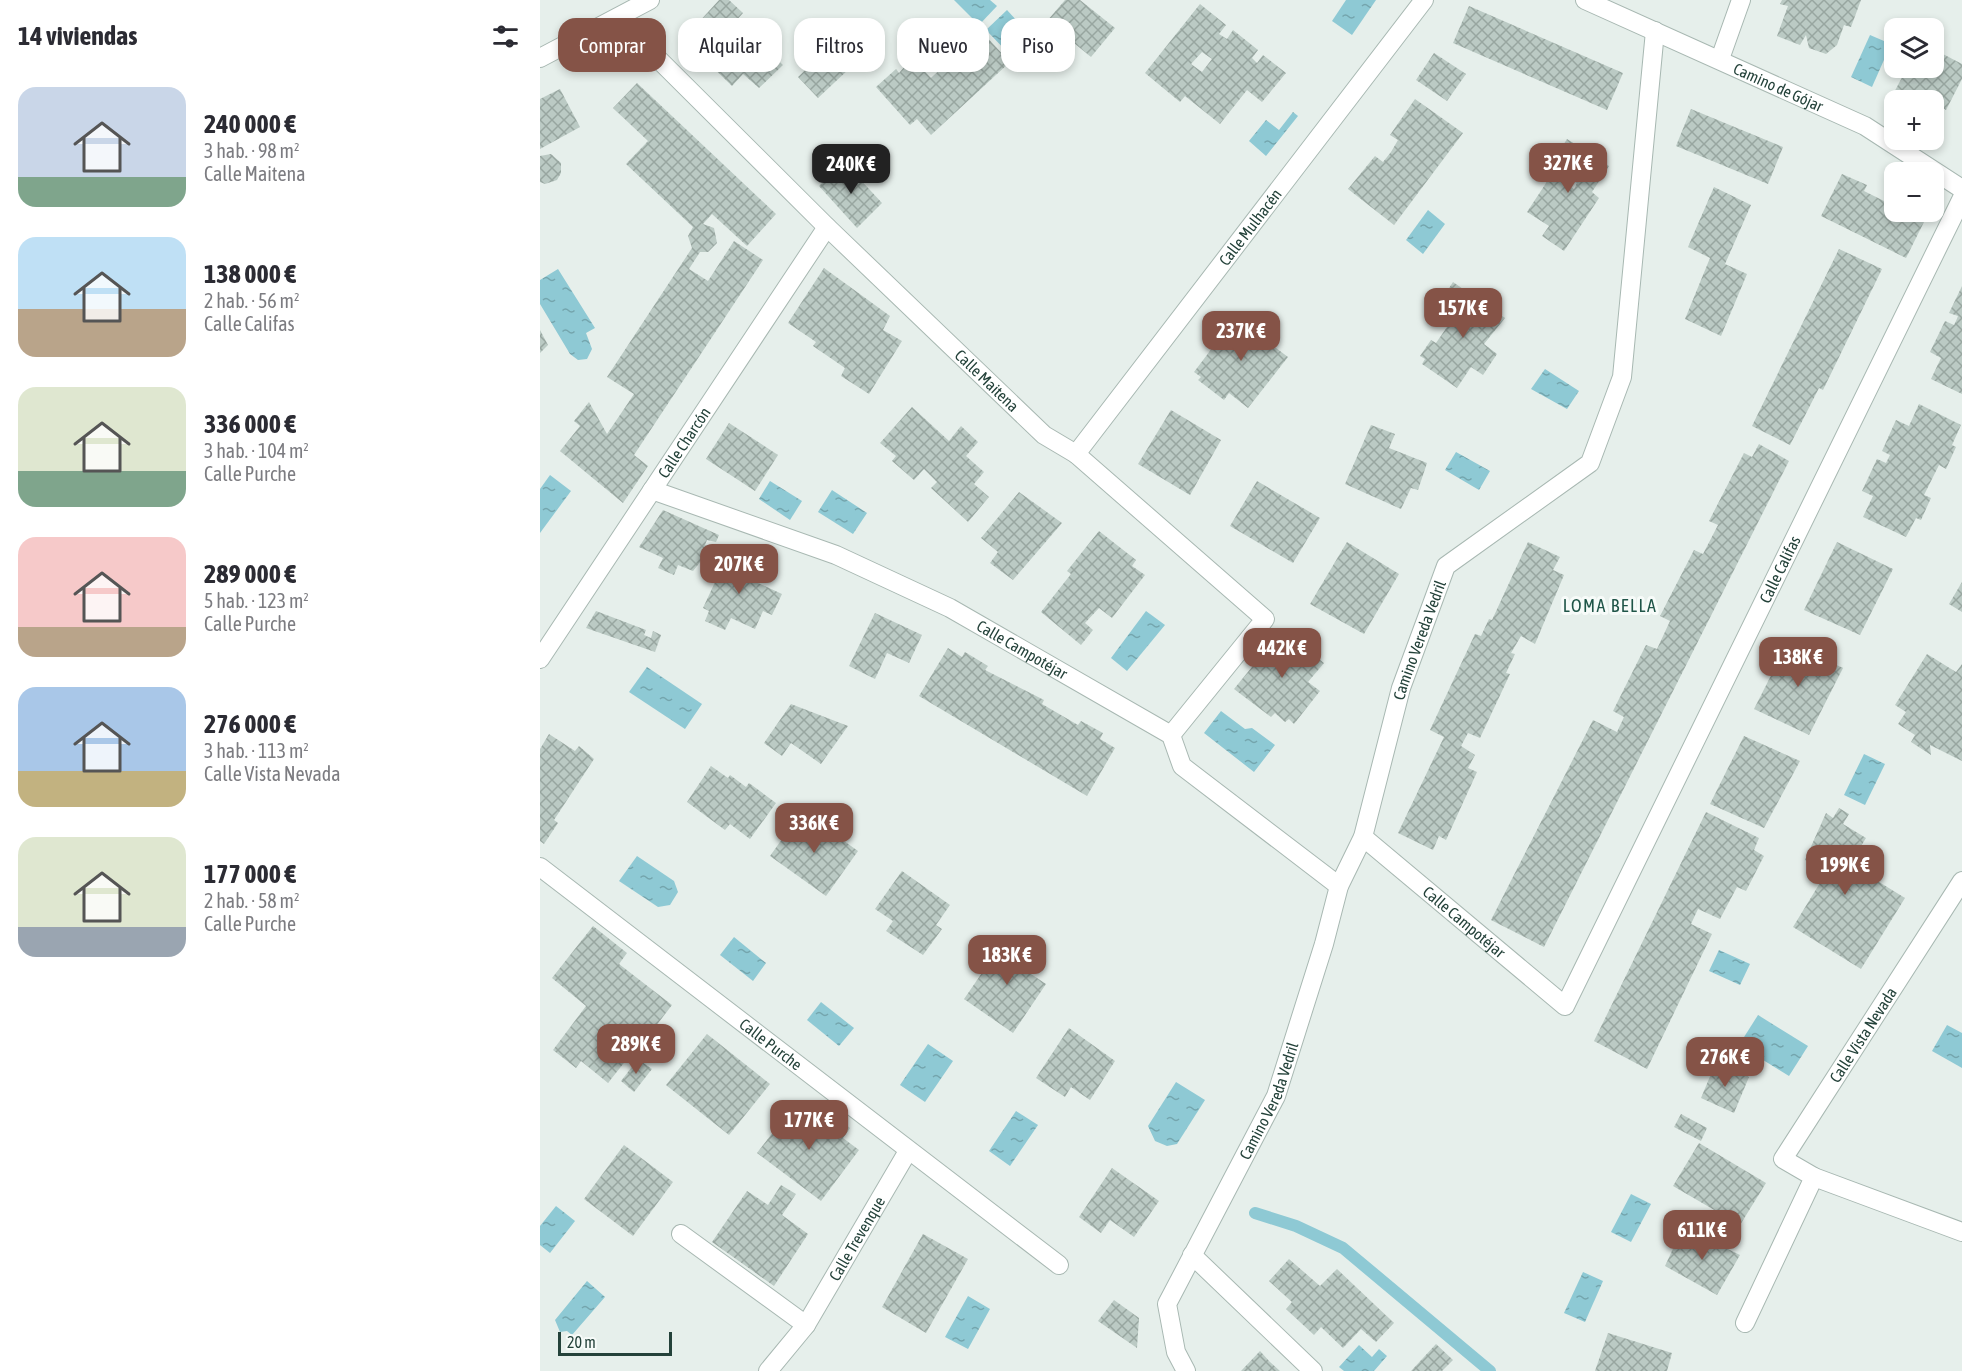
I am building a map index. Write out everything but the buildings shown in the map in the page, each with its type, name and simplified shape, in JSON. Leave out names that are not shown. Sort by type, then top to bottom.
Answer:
[{"type":"street","points":[[617,18],[650,0]]},
{"type":"street","name":"Calle Mulhacén","points":[[1076,454],[1424,0]]},
{"type":"street","name":"Camino de Gójar","points":[[1585,0],[1865,126],[1962,189]]},
{"type":"street","points":[[1720,59],[1741,0]]},
{"type":"street","name":"Camino Vereda Vedril","points":[[1186,1371],[1176,1352],[1167,1304],[1276,1096],[1324,944],[1339,886],[1363,837],[1401,688],[1446,566],[1590,463],[1622,377],[1654,31]]},
{"type":"street","points":[[540,58],[558,49]]},
{"type":"street","name":"Calle Maitena","points":[[666,67],[827,227],[1044,435],[1076,454],[1265,619],[1171,735]]},
{"type":"street","name":"Calle Califas","points":[[1565,1006],[1962,198]]},
{"type":"street","name":"Calle Charcón","points":[[540,658],[827,227]]},
{"type":"street","name":"Calle Campotéjar","points":[[652,490],[836,555],[950,608],[1171,735]]},
{"type":"street","points":[[1171,735],[1182,766],[1339,886]]},
{"type":"street","name":"Calle Campotéjar","points":[[1363,837],[1565,1006]]},
{"type":"street","name":"Calle Purche","points":[[540,867],[908,1151],[1059,1264]]},
{"type":"street","name":"Calle Vista Nevada","points":[[1962,882],[1783,1159],[1814,1177],[1962,1232]]},
{"type":"street","name":"Calle Trevenque","points":[[768,1371],[806,1325],[908,1151]]},
{"type":"street","points":[[1745,1323],[1814,1177]]},
{"type":"street","points":[[681,1234],[806,1325]]},
{"type":"street","points":[[1192,1255],[1313,1371]]},
{"type":"water","points":[[954,0],[990,0],[997,6],[986,18],[972,18]]},
{"type":"water","points":[[1346,0],[1376,0],[1352,35],[1332,21]]},
{"type":"water","points":[[1007,10],[1014,18],[1001,18],[1001,46],[989,33],[989,27]]},
{"type":"water","points":[[1870,35],[1884,41],[1884,60],[1872,87],[1851,77]]},
{"type":"water","points":[[1293,112],[1298,116],[1266,156],[1249,141],[1266,120],[1279,130]]},
{"type":"water","points":[[1428,210],[1445,224],[1423,254],[1406,240]]},
{"type":"water","points":[[558,269],[595,328],[586,333],[592,349],[587,359],[578,360],[570,354],[540,304],[540,280]]},
{"type":"water","points":[[1545,369],[1579,391],[1567,409],[1531,389]]},
{"type":"water","points":[[1456,452],[1490,471],[1479,490],[1445,470]]},
{"type":"water","points":[[550,475],[571,491],[540,533],[540,489]]},
{"type":"water","points":[[770,481],[802,501],[790,520],[759,499]]},
{"type":"water","points":[[832,490],[867,513],[853,534],[818,512]]},
{"type":"water","points":[[1146,611],[1165,625],[1127,671],[1111,658]]},
{"type":"water","points":[[647,667],[702,704],[685,729],[629,692]]},
{"type":"water","points":[[1221,711],[1245,729],[1252,728],[1275,745],[1254,772],[1204,733]]},
{"type":"water","points":[[1864,754],[1885,764],[1865,805],[1844,795]]},
{"type":"water","points":[[637,856],[674,881],[678,892],[670,905],[658,907],[619,881]]},
{"type":"water","points":[[734,937],[766,963],[753,981],[720,955]]},
{"type":"water","points":[[1719,950],[1750,964],[1740,985],[1709,971]]},
{"type":"water","points":[[821,1002],[854,1028],[839,1046],[807,1020]]},
{"type":"water","points":[[1758,1015],[1808,1046],[1789,1076],[1739,1045]]},
{"type":"water","points":[[1947,1025],[1962,1033],[1962,1068],[1932,1051]]},
{"type":"water","points":[[928,1044],[953,1061],[925,1102],[900,1085]]},
{"type":"water","points":[[1176,1082],[1205,1100],[1177,1144],[1167,1146],[1155,1141],[1148,1126]]},
{"type":"water","points":[[1016,1111],[1038,1125],[1010,1166],[989,1151]]},
{"type":"water","points":[[1631,1194],[1651,1204],[1631,1242],[1611,1232]]},
{"type":"water","points":[[556,1206],[575,1221],[550,1253],[540,1245],[540,1226]]},
{"type":"water","points":[[1583,1272],[1603,1281],[1585,1322],[1564,1313]]},
{"type":"water","points":[[587,1281],[605,1297],[572,1335],[567,1331],[560,1332],[555,1320]]},
{"type":"water","points":[[968,1296],[990,1309],[968,1349],[945,1337]]},
{"type":"water","points":[[1359,1345],[1372,1357],[1379,1349],[1387,1356],[1374,1371],[1344,1371],[1339,1367]]},
{"type":"waterway","points":[[1255,1213],[1296,1226],[1343,1248],[1490,1371]]},
{"type":"district","name":"LOMA BELLA","points":[[1610,605]]}]
